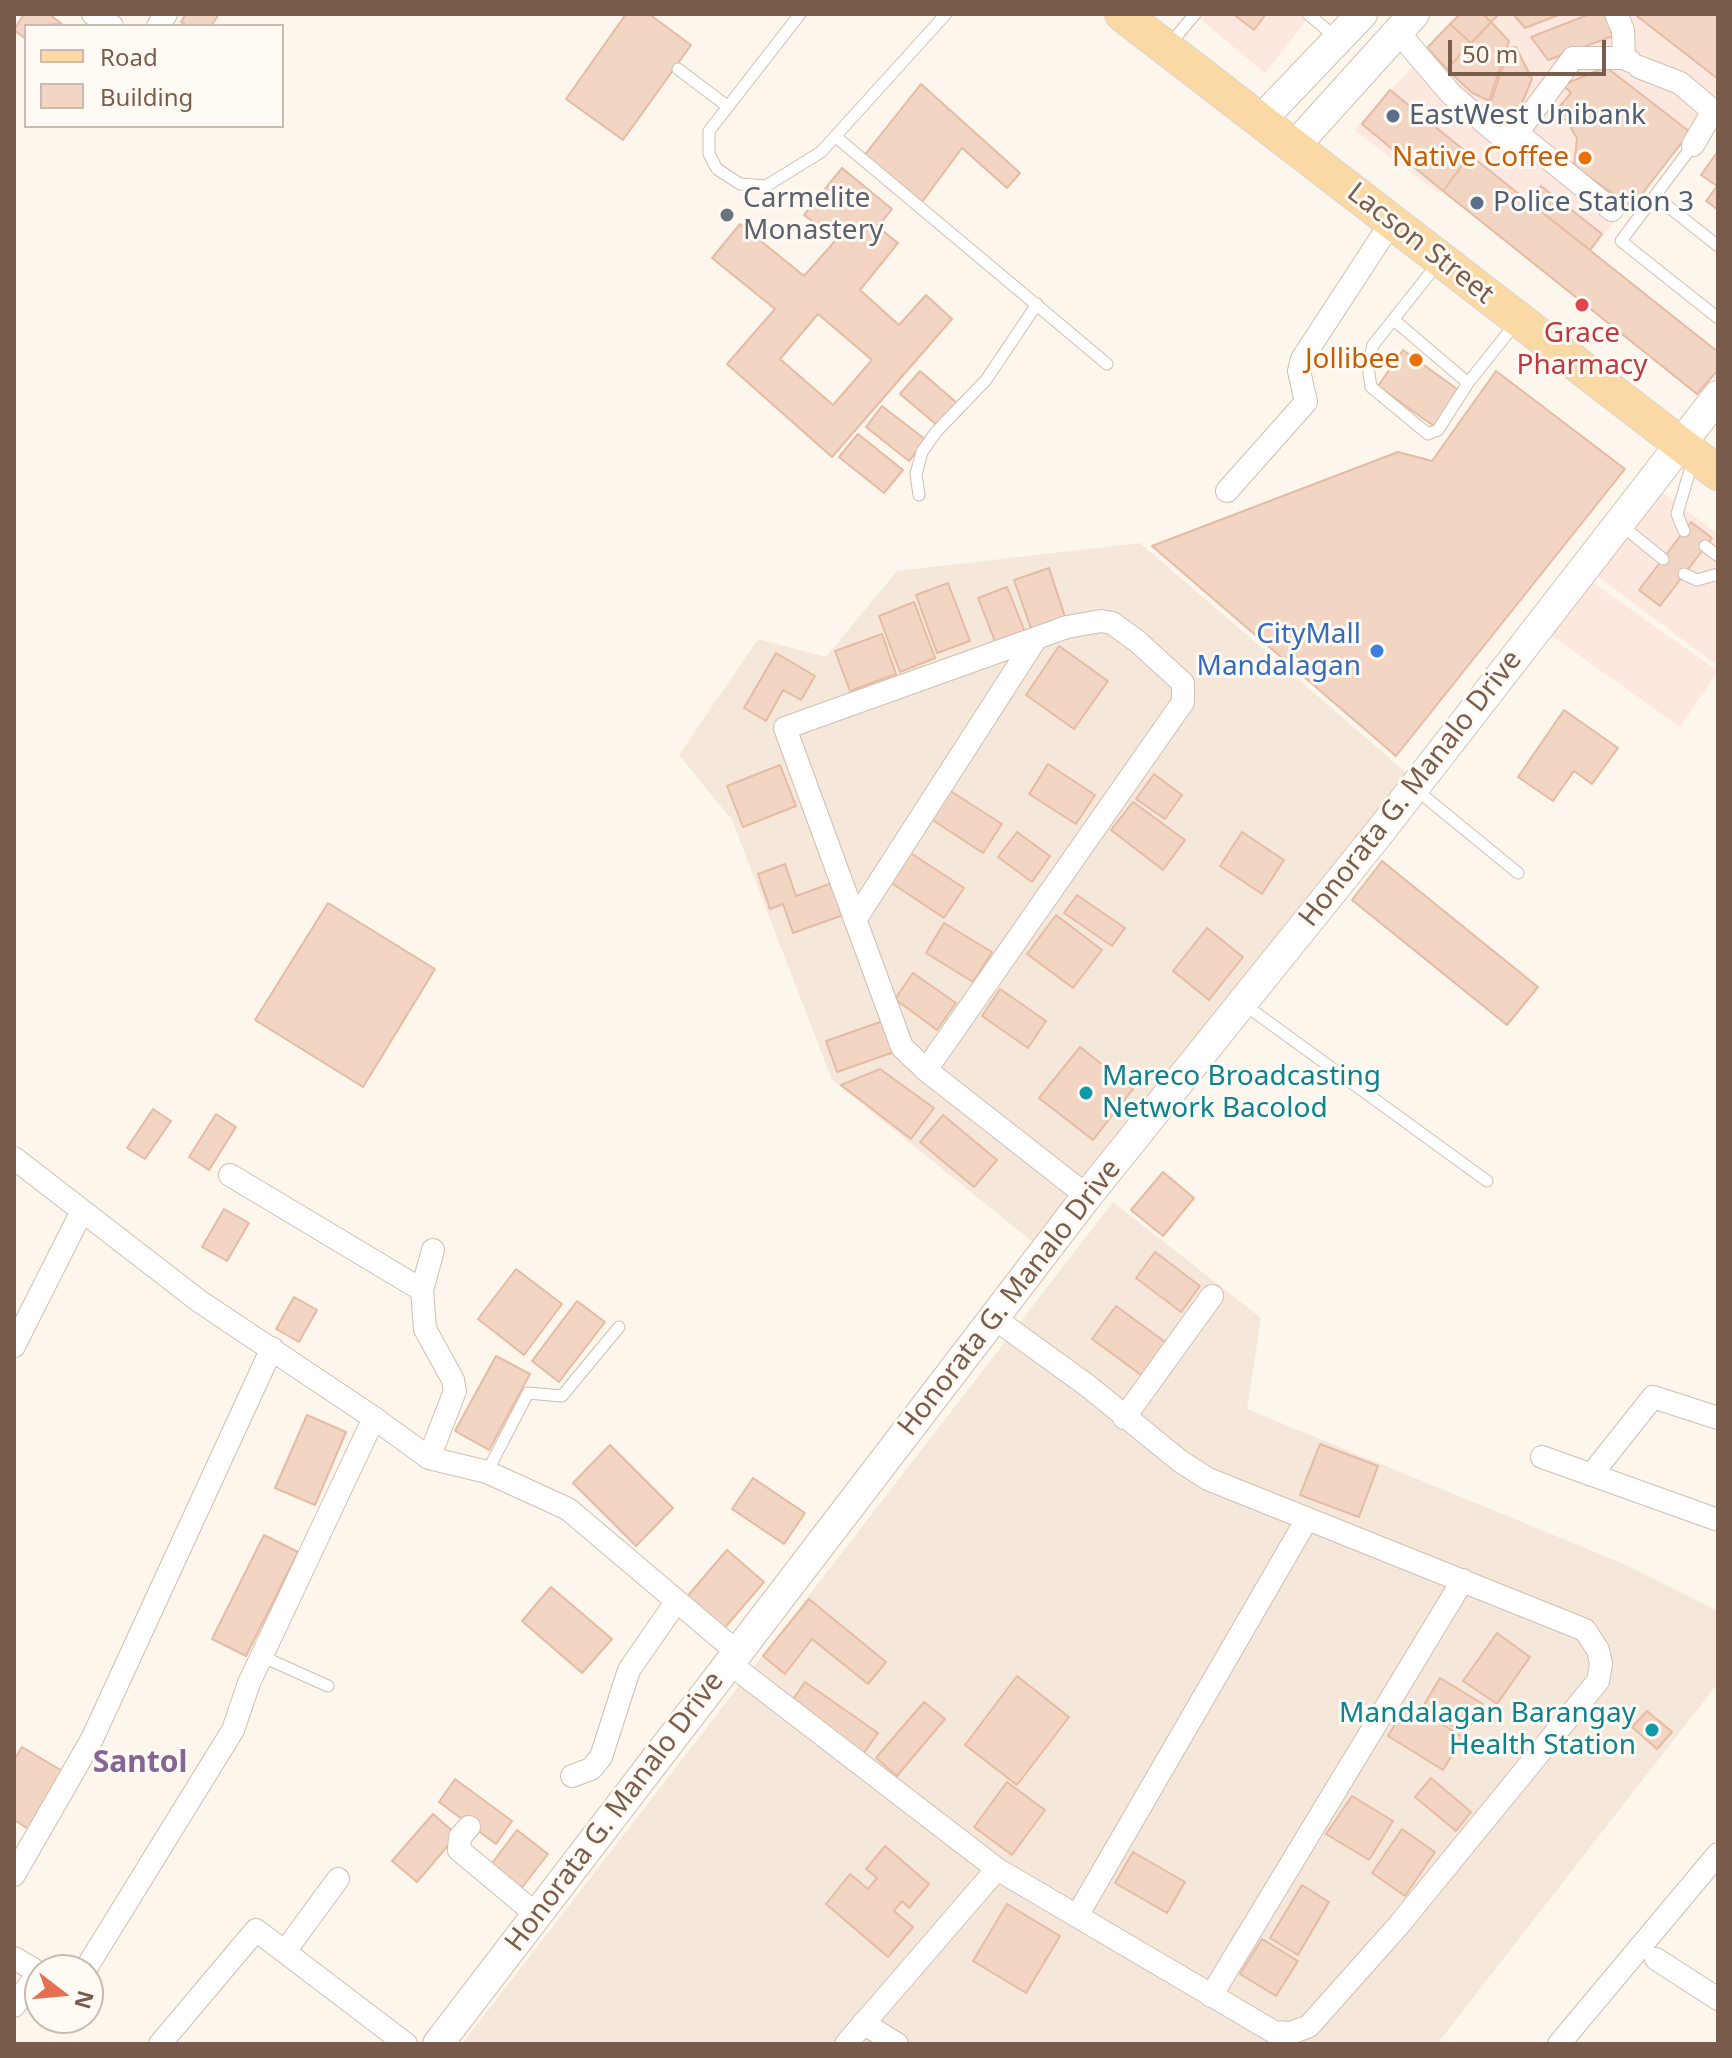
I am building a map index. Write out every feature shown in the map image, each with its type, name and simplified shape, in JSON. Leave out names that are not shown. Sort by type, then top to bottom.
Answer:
[{"type":"main road","name":"Lacson Street","points":[[1122,14],[1442,258],[1697,458]]},
{"type":"street","points":[[1260,121],[1362,14]]},
{"type":"street","points":[[1616,14],[1631,62]]},
{"type":"street","points":[[1294,147],[1405,23],[1484,126],[1506,141],[1511,141],[1573,58],[1631,62],[1680,83],[1713,111],[1693,145]]},
{"type":"street","points":[[1516,132],[1612,210]]},
{"type":"street","points":[[1227,491],[1306,402],[1299,371],[1302,359],[1392,221]]},
{"type":"street","name":"Honorata G. Manalo Drive","points":[[438,2044],[1087,1196],[1413,788],[1618,523],[1697,458],[1718,396]]},
{"type":"street","points":[[926,1070],[1185,696],[1183,683],[1112,623],[1085,623],[785,728],[902,1047],[926,1070],[1087,1196]]},
{"type":"street","points":[[855,920],[1035,640]]},
{"type":"street","points":[[14,1158],[199,1301],[429,1458],[487,1472],[568,1509],[676,1602],[733,1658],[997,1869],[1274,2032],[1291,2033],[1309,2026],[1398,1926],[1598,1681],[1601,1664],[1598,1650],[1585,1630],[1193,1470],[1124,1418],[1088,1386],[994,1318]]},
{"type":"street","points":[[230,1175],[422,1290]]},
{"type":"street","points":[[14,1346],[82,1211]]},
{"type":"street","points":[[429,1458],[455,1385],[425,1329],[422,1290],[433,1250]]},
{"type":"street","points":[[1124,1418],[1212,1296]]},
{"type":"street","points":[[14,1875],[92,1739],[272,1348]]},
{"type":"street","points":[[1591,1475],[1653,1397],[1718,1418]]},
{"type":"street","points":[[95,1954],[233,1730],[261,1656],[374,1418]]},
{"type":"street","points":[[1542,1457],[1718,1520]]},
{"type":"street","points":[[1077,1916],[1307,1519]]},
{"type":"street","points":[[1211,1996],[1463,1580]]},
{"type":"street","points":[[572,1776],[591,1769],[601,1757],[629,1670],[676,1602]]},
{"type":"street","points":[[469,1827],[457,1843],[459,1850],[537,1915]]},
{"type":"street","points":[[1559,2044],[1718,1854]]},
{"type":"street","points":[[846,2044],[997,1869]]},
{"type":"street","points":[[286,1950],[338,1879]]},
{"type":"street","points":[[160,2044],[256,1930],[406,2044]]},
{"type":"street","points":[[14,1958],[33,1969],[36,1976],[14,2006]]},
{"type":"street","points":[[1656,1959],[1718,1999]]},
{"type":"street","points":[[863,2023],[897,2044]]},
{"type":"lane","points":[[800,14],[709,131],[707,144],[717,169],[740,184],[766,186],[804,165],[836,137],[946,14]]},
{"type":"lane","points":[[1167,48],[1195,14]]},
{"type":"lane","points":[[1308,14],[1338,39]]},
{"type":"lane","points":[[678,69],[727,106]]},
{"type":"lane","points":[[836,137],[1107,364]]},
{"type":"lane","points":[[1693,145],[1621,241],[1718,318]]},
{"type":"lane","points":[[1655,196],[1718,246]]},
{"type":"lane","points":[[1442,258],[1373,345],[1369,356],[1371,387],[1431,435],[1438,430],[1468,383],[1518,320]]},
{"type":"lane","points":[[919,495],[916,474],[922,452],[936,432],[986,380],[1037,304]]},
{"type":"lane","points":[[1394,320],[1468,383]]},
{"type":"lane","points":[[1684,531],[1677,514],[1697,458]]},
{"type":"lane","points":[[1618,523],[1663,559]]},
{"type":"lane","points":[[1705,546],[1718,556]]},
{"type":"lane","points":[[1684,574],[1697,580],[1718,574]]},
{"type":"lane","points":[[1413,788],[1518,873]]},
{"type":"lane","points":[[1242,1003],[1487,1181]]},
{"type":"lane","points":[[487,1472],[528,1393],[562,1396],[619,1327]]},
{"type":"lane","points":[[261,1656],[328,1686]]},
{"type":"shaded area","points":[[1194,14],[1311,14],[1265,73]]},
{"type":"shaded area","points":[[1461,14],[1718,14],[1718,91],[1592,250],[1470,154],[1440,194],[1354,130]]},
{"type":"shaded area","points":[[1659,490],[1718,534],[1718,666],[1596,575]]},
{"type":"shaded area","points":[[1140,543],[1408,774],[1039,1247],[832,1080],[732,820],[679,755],[758,639],[826,657],[897,571]]},
{"type":"shaded area","points":[[1588,579],[1718,671],[1680,727],[1549,634]]},
{"type":"shaded area","points":[[1113,1202],[1261,1318],[1247,1409],[1624,1564],[1718,1611],[1718,1683],[1437,2044],[462,2044]]},
{"type":"building","points":[[24,14],[49,14],[62,24],[24,24],[24,38],[14,30]]},
{"type":"building","points":[[186,14],[219,14],[212,24],[181,22]]},
{"type":"building","points":[[626,14],[649,14],[691,45],[623,140],[566,99]]},
{"type":"building","points":[[1233,14],[1266,14],[1254,30]]},
{"type":"building","points":[[1460,14],[1483,14],[1491,22],[1471,43],[1450,24]]},
{"type":"building","points":[[1483,14],[1499,14],[1491,22]]},
{"type":"building","points":[[1513,14],[1561,14],[1525,28]]},
{"type":"building","points":[[1590,14],[1605,14],[1613,36],[1548,60],[1531,37]]},
{"type":"building","points":[[1715,14],[1718,18],[1718,79],[1637,16]]},
{"type":"building","points":[[1491,22],[1509,41],[1489,101],[1471,92],[1447,69]]},
{"type":"building","points":[[1450,24],[1471,43],[1447,69],[1427,48]]},
{"type":"building","points":[[1516,47],[1532,79],[1514,122],[1489,108],[1509,48]]},
{"type":"building","points":[[1606,67],[1690,132],[1632,207],[1574,166],[1577,138],[1566,120],[1554,113],[1571,93],[1563,85]]},
{"type":"building","points":[[921,84],[1020,173],[1007,188],[962,148],[922,202],[863,157]]},
{"type":"building","points":[[1390,90],[1470,155],[1443,191],[1362,124]]},
{"type":"building","points":[[1718,151],[1718,210],[1706,201],[1717,186],[1701,175]]},
{"type":"building","points":[[1470,155],[1718,352],[1718,370],[1697,394],[1443,191]]},
{"type":"building","points":[[842,168],[892,209],[878,227],[898,243],[860,290],[899,325],[926,295],[952,319],[832,457],[727,364],[775,309],[712,258],[740,224],[804,276],[836,240],[804,215]],"holes":[[[818,314],[872,360],[833,405],[780,359]]]},
{"type":"building","points":[[1541,186],[1602,234],[1590,250],[1528,201]]},
{"type":"building","points":[[1403,350],[1460,391],[1435,427],[1378,386]]},
{"type":"building","points":[[920,371],[957,403],[938,426],[900,394]]},
{"type":"building","name":"CityMall Mandalagan","points":[[1496,371],[1625,469],[1396,756],[1152,546],[1398,452],[1432,461]]},
{"type":"building","points":[[882,406],[926,440],[909,461],[866,427]]},
{"type":"building","points":[[858,434],[903,470],[884,493],[839,457]]},
{"type":"building","points":[[1691,522],[1712,538],[1660,606],[1639,590]]},
{"type":"building","points":[[1049,568],[1068,626],[1034,637],[1014,580]]},
{"type":"building","points":[[948,583],[970,641],[937,653],[916,595]]},
{"type":"building","points":[[1007,587],[1025,632],[996,644],[978,598]]},
{"type":"building","points":[[914,602],[935,658],[900,672],[879,616]]},
{"type":"building","points":[[882,634],[896,674],[850,691],[835,651]]},
{"type":"building","points":[[1059,646],[1108,681],[1074,729],[1026,695]]},
{"type":"building","points":[[776,653],[815,676],[801,700],[783,690],[766,721],[744,708]]},
{"type":"building","points":[[1564,710],[1618,748],[1592,784],[1574,771],[1553,801],[1518,777]]},
{"type":"building","points":[[1048,764],[1095,795],[1076,824],[1029,794]]},
{"type":"building","points":[[780,765],[796,806],[743,827],[727,786]]},
{"type":"building","points":[[1154,774],[1182,795],[1165,819],[1136,799]]},
{"type":"building","points":[[949,790],[1002,824],[983,853],[931,819]]},
{"type":"building","points":[[1133,802],[1185,840],[1163,870],[1111,830]]},
{"type":"building","points":[[1017,832],[1050,856],[1032,882],[998,857]]},
{"type":"building","points":[[1242,832],[1284,860],[1262,894],[1220,866]]},
{"type":"building","points":[[906,850],[964,888],[944,918],[887,880]]},
{"type":"building","points":[[1382,861],[1538,987],[1507,1025],[1352,900]]},
{"type":"building","points":[[785,864],[796,896],[835,882],[846,914],[793,933],[783,904],[770,909],[758,874]]},
{"type":"building","points":[[1077,895],[1125,928],[1112,946],[1064,913]]},
{"type":"building","points":[[328,903],[435,969],[363,1087],[255,1020]]},
{"type":"building","points":[[1056,915],[1102,950],[1073,988],[1027,954]]},
{"type":"building","points":[[944,923],[992,952],[973,982],[926,953]]},
{"type":"building","points":[[1207,928],[1243,957],[1209,1000],[1173,971]]},
{"type":"building","points":[[913,973],[956,1003],[937,1030],[895,999]]},
{"type":"building","points":[[1000,989],[1046,1021],[1028,1048],[982,1016]]},
{"type":"building","points":[[883,1021],[894,1052],[837,1072],[826,1041]]},
{"type":"building","name":"Mareco Broadcasting Network Bacolod","points":[[1080,1047],[1133,1089],[1093,1140],[1039,1098]]},
{"type":"building","points":[[880,1069],[934,1108],[911,1139],[841,1085]]},
{"type":"building","points":[[153,1109],[171,1121],[145,1159],[127,1148]]},
{"type":"building","points":[[216,1114],[236,1127],[209,1170],[189,1157]]},
{"type":"building","points":[[943,1115],[997,1160],[974,1187],[920,1142]]},
{"type":"building","points":[[1163,1172],[1194,1198],[1163,1236],[1131,1210]]},
{"type":"building","points":[[224,1209],[249,1223],[227,1261],[202,1247]]},
{"type":"building","points":[[1155,1252],[1200,1286],[1181,1312],[1136,1278]]},
{"type":"building","points":[[516,1269],[562,1304],[524,1355],[478,1319]]},
{"type":"building","points":[[294,1297],[317,1310],[299,1342],[276,1329]]},
{"type":"building","points":[[577,1301],[605,1322],[559,1382],[532,1361]]},
{"type":"building","points":[[1116,1306],[1168,1344],[1144,1377],[1092,1339]]},
{"type":"building","points":[[496,1356],[530,1374],[489,1450],[455,1431]]},
{"type":"building","points":[[307,1415],[346,1432],[315,1505],[275,1488]]},
{"type":"building","points":[[1320,1444],[1378,1466],[1359,1517],[1300,1495]]},
{"type":"building","points":[[610,1445],[673,1508],[636,1546],[573,1483]]},
{"type":"building","points":[[753,1478],[805,1513],[784,1544],[732,1509]]},
{"type":"building","points":[[264,1535],[298,1552],[246,1656],[212,1639]]},
{"type":"building","points":[[727,1550],[764,1582],[722,1631],[685,1599]]},
{"type":"building","points":[[551,1587],[612,1639],[582,1673],[522,1621]]},
{"type":"building","points":[[809,1599],[886,1662],[868,1684],[812,1639],[785,1674],[763,1656]]},
{"type":"building","points":[[1497,1633],[1530,1657],[1497,1704],[1463,1681]]},
{"type":"building","points":[[1017,1676],[1069,1717],[1017,1785],[965,1745]]},
{"type":"building","points":[[1440,1678],[1483,1704],[1465,1734],[1422,1708]]},
{"type":"building","points":[[805,1682],[878,1733],[861,1757],[789,1705]]},
{"type":"building","points":[[924,1702],[945,1719],[897,1776],[876,1758]]},
{"type":"building","points":[[1408,1703],[1463,1737],[1443,1770],[1388,1736]]},
{"type":"building","name":"Mandalagan Barangay Health Station","points":[[1647,1711],[1672,1732],[1657,1749],[1632,1727]]},
{"type":"building","points":[[22,1747],[69,1775],[35,1833],[14,1820],[14,1760]]},
{"type":"building","points":[[1431,1778],[1471,1812],[1456,1831],[1415,1797]]},
{"type":"building","points":[[455,1779],[512,1821],[496,1844],[439,1802]]},
{"type":"building","points":[[1007,1782],[1045,1810],[1012,1855],[974,1827]]},
{"type":"building","points":[[1352,1796],[1393,1821],[1369,1860],[1326,1834]]},
{"type":"building","points":[[433,1814],[457,1835],[417,1882],[392,1861]]},
{"type":"building","points":[[1402,1829],[1435,1852],[1405,1896],[1372,1873]]},
{"type":"building","points":[[517,1830],[548,1854],[517,1894],[487,1870]]},
{"type":"building","points":[[885,1846],[929,1884],[909,1908],[902,1901],[894,1911],[913,1927],[888,1957],[826,1904],[850,1874],[868,1889],[877,1878],[866,1869]]},
{"type":"building","points":[[1133,1852],[1185,1882],[1167,1913],[1115,1883]]},
{"type":"building","points":[[1302,1885],[1329,1902],[1298,1955],[1270,1938]]},
{"type":"building","points":[[1007,1904],[1060,1936],[1026,1993],[973,1961]]},
{"type":"building","points":[[1262,1939],[1298,1961],[1276,1996],[1240,1974]]},
{"type":"place","name":"EastWest Unibank","points":[[1393,116]]},
{"type":"place","name":"Native Coffee","points":[[1585,158]]},
{"type":"place","name":"Police Station 3","points":[[1477,203]]},
{"type":"place","name":"Carmelite Monastery","points":[[727,215]]},
{"type":"place","name":"Grace Pharmacy","points":[[1582,305]]},
{"type":"place","name":"Jollibee","points":[[1416,360]]},
{"type":"place","name":"CityMall Mandalagan","points":[[1377,651]]},
{"type":"place","name":"Mareco Broadcasting Network Bacolod","points":[[1086,1093]]},
{"type":"place","name":"Mandalagan Barangay Health Station","points":[[1652,1730]]},
{"type":"district","name":"Santol","points":[[140,1763]]}]
